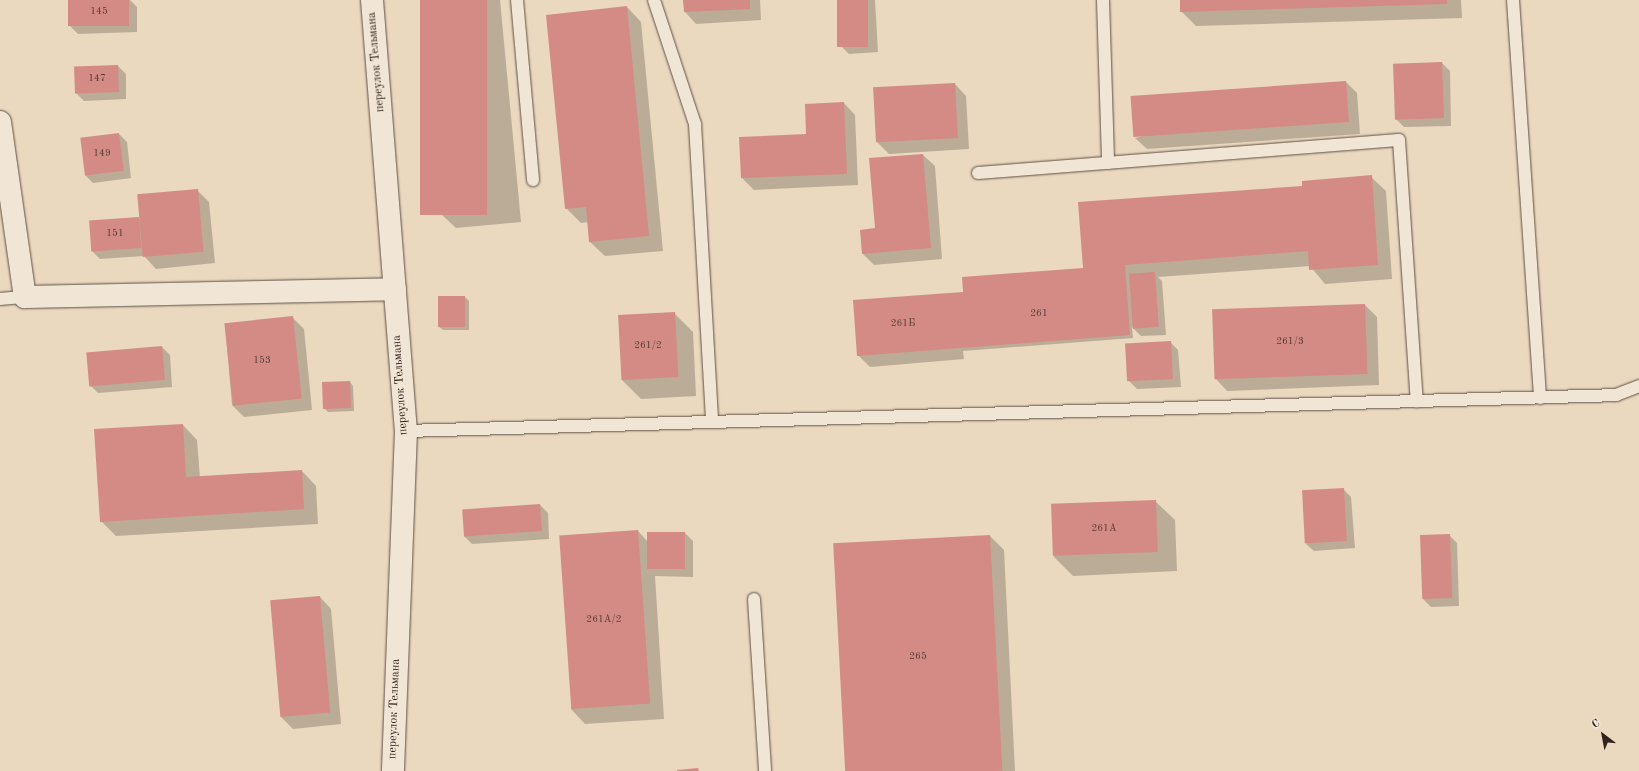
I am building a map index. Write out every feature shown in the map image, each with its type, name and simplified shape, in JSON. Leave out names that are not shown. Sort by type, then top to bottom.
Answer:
[{"type":"street","name":"переулок Тельмана","points":[[372,0],[406,431],[393,771]]},
{"type":"street","points":[[0,122],[25,297],[395,289]]},
{"type":"lane","points":[[517,0],[533,180]]},
{"type":"lane","points":[[654,0],[695,124],[712,422]]},
{"type":"lane","points":[[1103,0],[1108,163]]},
{"type":"lane","points":[[1513,0],[1540,398]]},
{"type":"lane","points":[[978,173],[1399,140],[1417,401]]},
{"type":"lane","points":[[0,299],[25,297]]},
{"type":"lane","points":[[406,431],[1616,396],[1639,386]]},
{"type":"lane","points":[[754,599],[766,771]]},
{"type":"building","points":[[68,0],[129,0],[129,26],[68,26]]},
{"type":"building","points":[[420,0],[487,0],[487,215],[420,215]]},
{"type":"building","points":[[683,0],[750,0],[750,9],[684,12]]},
{"type":"building","points":[[837,0],[868,0],[868,47],[837,47]]},
{"type":"building","points":[[1180,0],[1447,0],[1447,4],[1180,12]]},
{"type":"building","points":[[627,6],[649,236],[589,242],[586,207],[565,209],[546,15]]},
{"type":"building","points":[[1442,62],[1444,118],[1395,120],[1393,64]]},
{"type":"building","points":[[118,65],[119,92],[75,94],[74,67]]},
{"type":"building","points":[[1346,81],[1349,122],[1133,137],[1131,96]]},
{"type":"building","points":[[955,83],[958,138],[876,142],[873,87]]},
{"type":"building","points":[[844,102],[847,174],[741,178],[739,137],[806,134],[805,104]]},
{"type":"building","points":[[119,133],[124,171],[85,175],[80,138]]},
{"type":"building","points":[[923,154],[931,248],[862,254],[860,230],[875,228],[869,158]]},
{"type":"building","points":[[1372,175],[1378,265],[1309,270],[1308,251],[1125,265],[1130,335],[857,356],[853,300],[963,292],[962,277],[1083,268],[1078,202],[1302,186],[1302,181]]},
{"type":"building","points":[[198,189],[203,252],[143,257],[137,194]]},
{"type":"building","points":[[139,217],[141,248],[91,251],[89,220]]},
{"type":"building","points":[[1155,272],[1159,327],[1133,329],[1129,274]]},
{"type":"building","points":[[438,296],[465,296],[465,327],[438,327]]},
{"type":"building","points":[[1365,304],[1367,374],[1215,379],[1212,309]]},
{"type":"building","points":[[675,312],[678,377],[621,380],[618,315]]},
{"type":"building","points":[[293,316],[302,399],[233,406],[224,323]]},
{"type":"building","points":[[1171,341],[1173,379],[1127,381],[1125,343]]},
{"type":"building","points":[[162,346],[165,380],[89,386],[86,353]]},
{"type":"building","points":[[350,381],[351,408],[323,409],[322,382]]},
{"type":"building","points":[[183,424],[186,477],[302,470],[304,509],[100,522],[94,429]]},
{"type":"building","points":[[1344,488],[1347,541],[1305,543],[1302,490]]},
{"type":"building","points":[[1156,500],[1158,552],[1053,556],[1051,504]]},
{"type":"building","points":[[540,504],[542,531],[464,536],[462,509]]},
{"type":"building","points":[[638,530],[650,704],[571,709],[559,536]]},
{"type":"building","points":[[647,532],[685,532],[685,569],[647,569]]},
{"type":"building","points":[[1450,534],[1452,598],[1422,599],[1420,535]]},
{"type":"building","points":[[990,535],[1002,771],[845,771],[833,543]]},
{"type":"building","points":[[320,596],[330,713],[280,717],[270,600]]},
{"type":"building","points":[[698,768],[699,771],[677,771],[677,770]]}]
